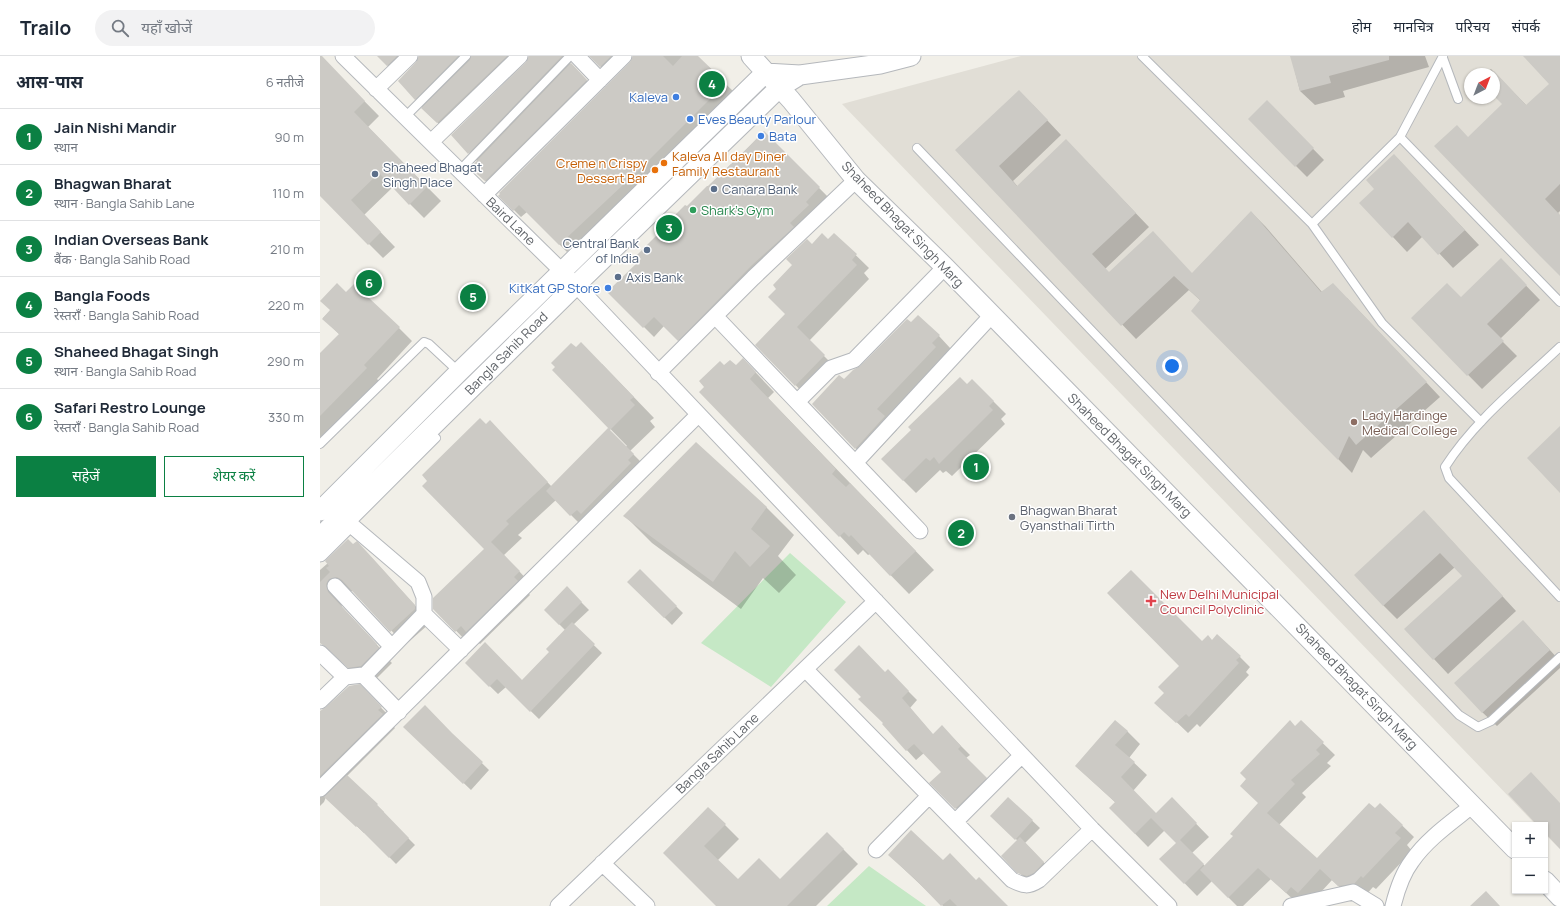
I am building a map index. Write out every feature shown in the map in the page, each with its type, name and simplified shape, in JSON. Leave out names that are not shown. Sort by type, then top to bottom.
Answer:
[{"type":"street","points":[[376,89],[410,56]]},
{"type":"street","points":[[431,142],[520,56]]},
{"type":"street","points":[[576,56],[600,80]]},
{"type":"street","points":[[484,195],[624,56]]},
{"type":"street","name":"Shaheed Bhagat Singh Marg","points":[[751,56],[791,100],[856,180],[945,267],[1512,846]]},
{"type":"street","name":"Bangla Sahib Road","points":[[320,511],[459,372],[765,73],[800,75],[880,60],[911,56]]},
{"type":"street","name":"Baird Lane","points":[[348,58],[376,89],[576,284],[658,373],[1092,829],[1168,906]]},
{"type":"street","name":"Bangla Sahib Road","points":[[320,537],[576,284],[779,88],[800,75]]},
{"type":"street","points":[[658,373],[752,278],[856,180]]},
{"type":"street","points":[[797,402],[831,368],[854,360],[945,267]]},
{"type":"street","points":[[855,464],[992,315]]},
{"type":"street","points":[[715,316],[920,531]]},
{"type":"street","points":[[320,789],[698,415]]},
{"type":"street","points":[[320,554],[350,524],[418,582],[424,597],[424,614],[364,676]]},
{"type":"street","points":[[335,586],[392,647]]},
{"type":"street","name":"Bangla Sahib Lane","points":[[558,906],[876,601]]},
{"type":"street","points":[[424,614],[461,650]]},
{"type":"street","points":[[320,653],[344,677]]},
{"type":"street","points":[[805,669],[1012,880],[1022,885],[1030,885],[1039,880],[1092,829]]},
{"type":"street","points":[[320,701],[344,677],[363,674],[399,712]]},
{"type":"street","points":[[955,822],[1022,755]]},
{"type":"street","points":[[876,850],[929,796]]},
{"type":"street","points":[[1393,906],[1398,888],[1412,861],[1430,841],[1473,805]]},
{"type":"street","points":[[602,863],[647,906]]},
{"type":"street","points":[[1548,884],[1560,897]]},
{"type":"street","points":[[1291,906],[1353,892],[1376,906]]},
{"type":"lane","points":[[405,117],[466,56]]},
{"type":"lane","points":[[460,170],[570,56]]},
{"type":"lane","points":[[1142,56],[1312,224],[1382,323],[1481,422]]},
{"type":"lane","points":[[1312,224],[1400,137],[1443,57]]},
{"type":"lane","points":[[1443,57],[1458,99]]},
{"type":"lane","points":[[1400,137],[1560,302]]},
{"type":"lane","points":[[917,148],[1459,715],[1478,727],[1491,721],[1560,657]]},
{"type":"lane","points":[[320,444],[424,342],[429,344],[459,372]]},
{"type":"lane","points":[[1560,347],[1481,422],[1444,466],[1448,478],[1560,597]]},
{"type":"lane","points":[[350,524],[436,438]]},
{"type":"shaded area","name":"Lady Hardinge Medical College","points":[[1021,56],[1560,56],[1560,849],[1548,837],[1548,822],[1533,822],[842,104]]},
{"type":"green space","points":[[790,553],[846,602],[771,687],[701,643]]},
{"type":"green space","points":[[869,866],[926,906],[827,906]]},
{"type":"building","points":[[320,56],[322,56],[365,101],[354,112],[427,187],[409,205],[379,173],[351,200],[381,232],[368,245],[320,196]]},
{"type":"building","points":[[377,56],[397,56],[387,66]]},
{"type":"building","points":[[419,56],[458,56],[415,100],[398,81],[416,62]]},
{"type":"building","points":[[471,56],[507,56],[437,123],[421,108],[470,60]]},
{"type":"building","points":[[529,56],[562,56],[468,154],[451,135],[526,62]]},
{"type":"building","points":[[589,56],[611,56],[600,67]]},
{"type":"building","points":[[633,56],[663,56],[673,66],[682,56],[698,56],[726,83],[640,169],[559,245],[519,205],[513,211],[498,196],[500,194],[499,193],[630,62]]},
{"type":"building","points":[[1290,56],[1389,56],[1389,60],[1329,76],[1331,83],[1300,91]]},
{"type":"building","points":[[1523,56],[1560,56],[1560,184],[1545,199],[1560,215],[1560,276],[1434,146],[1457,125],[1468,137],[1502,104],[1500,102],[1500,77],[1526,105],[1549,84]]},
{"type":"building","points":[[571,63],[587,80],[485,181],[470,168]]},
{"type":"building","points":[[1019,90],[1048,120],[999,166],[1017,186],[1066,139],[1136,213],[1092,254],[1109,272],[1153,231],[1192,273],[1251,211],[1321,292],[1333,283],[1427,382],[1356,445],[1349,436],[1338,460],[1191,311],[1200,300],[1174,276],[1121,326],[955,150]]},
{"type":"building","points":[[1267,100],[1314,148],[1295,167],[1248,119]]},
{"type":"building","points":[[764,131],[820,187],[806,202],[809,205],[790,223],[794,227],[752,265],[678,341],[654,317],[643,328],[607,292],[641,259],[637,255],[676,214],[685,205],[687,206],[732,164]]},
{"type":"building","points":[[1394,154],[1465,230],[1438,255],[1408,222],[1392,238],[1359,203],[1374,189],[1366,180]]},
{"type":"building","points":[[822,233],[828,239],[834,233],[857,254],[852,260],[857,265],[797,327],[825,355],[795,386],[755,345],[785,314],[768,297],[776,289],[773,285],[792,265],[786,259],[807,239],[812,244]]},
{"type":"building","points":[[1501,258],[1527,285],[1487,324],[1504,341],[1467,376],[1411,318],[1447,283],[1461,297]]},
{"type":"building","points":[[337,283],[346,292],[354,284],[400,327],[364,365],[367,368],[320,416],[320,353],[339,334],[322,319],[330,310],[320,301]]},
{"type":"building","points":[[918,315],[940,335],[932,343],[936,347],[877,409],[885,416],[855,449],[812,404],[839,375],[844,379],[853,370],[860,366],[907,319],[911,322]]},
{"type":"building","points":[[581,342],[634,397],[630,400],[635,405],[610,430],[552,370],[555,367],[551,363],[571,343],[576,347]]},
{"type":"building","points":[[743,358],[756,372],[750,379],[836,469],[832,474],[846,487],[850,483],[916,551],[890,576],[851,535],[849,537],[844,532],[839,537],[699,392],[704,387],[699,381],[720,361],[724,365],[730,360],[736,365]]},
{"type":"building","points":[[960,377],[967,384],[972,379],[994,401],[989,406],[993,410],[939,464],[934,457],[930,461],[926,458],[903,481],[881,459],[911,430],[908,427]]},
{"type":"building","points":[[480,418],[486,424],[490,420],[548,482],[506,521],[509,524],[491,542],[520,571],[514,577],[518,581],[466,632],[461,626],[455,632],[433,609],[433,598],[484,549],[422,486],[427,481],[422,475]]},
{"type":"building","points":[[1560,426],[1560,493],[1527,458]]},
{"type":"building","points":[[608,428],[634,454],[628,460],[631,463],[581,514],[577,510],[570,516],[546,491]]},
{"type":"building","points":[[696,442],[767,507],[751,529],[770,546],[750,567],[735,551],[713,582],[623,516]]},
{"type":"building","points":[[1424,510],[1503,596],[1433,660],[1404,629],[1462,576],[1440,553],[1383,606],[1354,575]]},
{"type":"building","points":[[348,539],[353,544],[357,541],[415,605],[415,609],[390,632],[342,580],[337,577],[329,579],[326,584],[328,592],[377,644],[376,645],[379,648],[361,666],[348,668],[320,643],[320,582],[330,572],[326,568],[329,566],[325,561]]},
{"type":"building","points":[[640,569],[677,606],[664,618],[627,582]]},
{"type":"building","points":[[1131,570],[1202,641],[1208,635],[1212,640],[1217,634],[1241,656],[1236,660],[1239,663],[1189,717],[1186,714],[1176,723],[1154,703],[1164,693],[1158,687],[1179,666],[1107,593]]},
{"type":"building","points":[[567,586],[582,602],[559,625],[544,610]]},
{"type":"building","points":[[1523,620],[1550,650],[1482,713],[1454,683]]},
{"type":"building","points":[[572,622],[595,644],[530,712],[497,679],[489,687],[465,663],[485,642],[522,680],[549,652],[546,649]]},
{"type":"building","points":[[859,645],[885,672],[888,669],[909,691],[902,698],[933,734],[942,725],[961,746],[958,749],[987,778],[955,809],[929,783],[941,772],[914,744],[906,751],[882,724],[883,723],[858,699],[861,697],[834,670]]},
{"type":"building","points":[[360,684],[382,707],[378,710],[383,714],[320,776],[320,711],[349,686]]},
{"type":"building","points":[[425,705],[483,762],[463,784],[403,727]]},
{"type":"building","points":[[1115,720],[1128,731],[1115,745],[1135,762],[1121,777],[1156,813],[1172,797],[1197,823],[1180,840],[1204,864],[1184,884],[1159,859],[1176,843],[1151,818],[1135,834],[1109,808],[1115,802],[1075,766]]},
{"type":"building","points":[[1290,720],[1295,726],[1301,720],[1324,742],[1316,750],[1320,754],[1291,780],[1295,784],[1267,813],[1317,858],[1369,803],[1375,808],[1380,803],[1403,825],[1395,833],[1401,838],[1363,878],[1361,876],[1354,884],[1338,886],[1320,869],[1298,893],[1291,887],[1286,893],[1258,868],[1228,898],[1200,870],[1233,836],[1230,834],[1258,803],[1240,786],[1246,779],[1240,773]]},
{"type":"building","points":[[1531,772],[1560,803],[1560,849],[1548,836],[1548,822],[1534,822],[1508,794]]},
{"type":"building","points":[[347,775],[378,804],[377,805],[409,838],[389,858],[357,826],[356,827],[324,797]]},
{"type":"building","points":[[1008,797],[1033,820],[1015,840],[990,816]]},
{"type":"building","points":[[708,807],[726,824],[704,846],[738,879],[759,858],[780,879],[827,832],[844,849],[787,906],[716,906],[663,853]]},
{"type":"building","points":[[911,830],[943,860],[950,853],[976,880],[979,877],[1008,906],[957,906],[950,899],[941,906],[915,879],[888,855]]},
{"type":"building","points":[[1020,837],[1044,862],[1034,873],[1027,876],[1017,873],[1001,856]]},
{"type":"building","points":[[1486,891],[1500,906],[1470,906]]},
{"type":"place","name":"Bangla Foods","points":[[712,84]]},
{"type":"place","name":"Kaleva","points":[[676,97]]},
{"type":"place","name":"Eves Beauty Parlour","points":[[690,119]]},
{"type":"place","name":"Bata","points":[[761,136]]},
{"type":"place","name":"Kaleva All day Diner Family Restaurant","points":[[664,163]]},
{"type":"place","name":"Creme n Crispy Dessert Bar","points":[[655,170]]},
{"type":"place","name":"Shaheed Bhagat Singh Place","points":[[375,174]]},
{"type":"place","name":"Canara Bank","points":[[714,189]]},
{"type":"place","name":"Shark's Gym","points":[[693,210]]},
{"type":"place","name":"Indian Overseas Bank","points":[[669,228]]},
{"type":"place","name":"Central Bank of India","points":[[647,250]]},
{"type":"place","name":"Axis Bank","points":[[618,277]]},
{"type":"place","name":"Safari Restro Lounge","points":[[369,283]]},
{"type":"place","name":"KitKat GP Store","points":[[608,288]]},
{"type":"place","name":"Shaheed Bhagat Singh","points":[[473,297]]},
{"type":"place","name":"Lady Hardinge Medical College","points":[[1354,422]]},
{"type":"place","name":"Jain Nishi Mandir","points":[[976,467]]},
{"type":"place","name":"Bhagwan Bharat Gyansthali Tirth","points":[[1012,517]]},
{"type":"place","name":"Bhagwan Bharat","points":[[961,533]]},
{"type":"place","name":"New Delhi Municipal Council Polyclinic","points":[[1151,601]]}]
